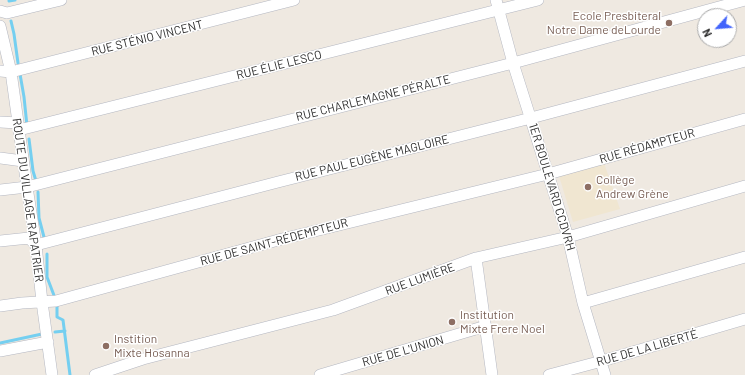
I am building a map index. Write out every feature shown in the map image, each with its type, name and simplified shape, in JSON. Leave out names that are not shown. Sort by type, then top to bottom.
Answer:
[{"type":"street","points":[[0,11],[6,13],[61,0]]},
{"type":"street","name":"RUE STÉNIO VINCENT","points":[[6,72],[294,0]]},
{"type":"street","name":"RUE ÉLIE LESCO","points":[[0,122],[18,127],[498,5],[538,0]]},
{"type":"street","name":"RUE CHARLEMAGNE PÉRALTE","points":[[0,190],[26,187],[513,63],[745,0]]},
{"type":"street","name":"1ER BOULEVARD CCDVRH","points":[[498,5],[513,63],[568,237],[583,303],[602,361],[605,375]]},
{"type":"street","name":"ROUTE DU VILLAGE RAPATRIER","points":[[0,26],[6,72],[18,127],[36,245],[52,375]]},
{"type":"street","name":"RUE PAUL EUGÈNE MAGLOIRE","points":[[36,245],[531,118],[745,61]]},
{"type":"street","name":"RUE RÉDAMPTEUR","points":[[548,174],[745,118]]},
{"type":"street","points":[[0,158],[23,161]]},
{"type":"street","name":"RUE DE SAINT-RÉDEMPTEUR","points":[[0,306],[56,301],[282,239],[548,174]]},
{"type":"street","name":"RUE LUMIÈRE","points":[[95,375],[142,359],[333,310],[476,258],[568,237],[745,186]]},
{"type":"street","points":[[0,241],[29,238],[36,245]]},
{"type":"street","points":[[476,258],[492,375]]},
{"type":"street","points":[[583,303],[745,258]]},
{"type":"street","name":"RUE DE LA LIBERTÉ","points":[[549,375],[745,319]]},
{"type":"street","name":"RUE DE L'UNION","points":[[320,375],[486,326]]},
{"type":"street","points":[[0,351],[48,342]]},
{"type":"shaded area","name":"Collège Andrew Grène","points":[[604,163],[620,209],[573,222],[559,176]]},
{"type":"waterway","points":[[9,1],[15,0]]},
{"type":"waterway","points":[[11,21],[18,63]]},
{"type":"waterway","points":[[20,74],[27,126]]},
{"type":"waterway","points":[[29,139],[33,171],[36,181]]},
{"type":"waterway","points":[[38,192],[39,218],[45,241]]},
{"type":"waterway","points":[[47,254],[47,277],[55,298]]},
{"type":"waterway","points":[[57,306],[57,317],[63,320],[70,375]]},
{"type":"waterway","points":[[55,332],[65,331]]},
{"type":"waterway","points":[[0,343],[42,334]]},
{"type":"place","name":"Ecole Presbiteral Notre Dame deLourde","points":[[669,23]]},
{"type":"place","name":"Collège Andrew Grène","points":[[588,187]]},
{"type":"place","name":"Institution Mixte Frere Noel","points":[[452,322]]},
{"type":"place","name":"Instition Mixte Hosanna","points":[[106,346]]}]
